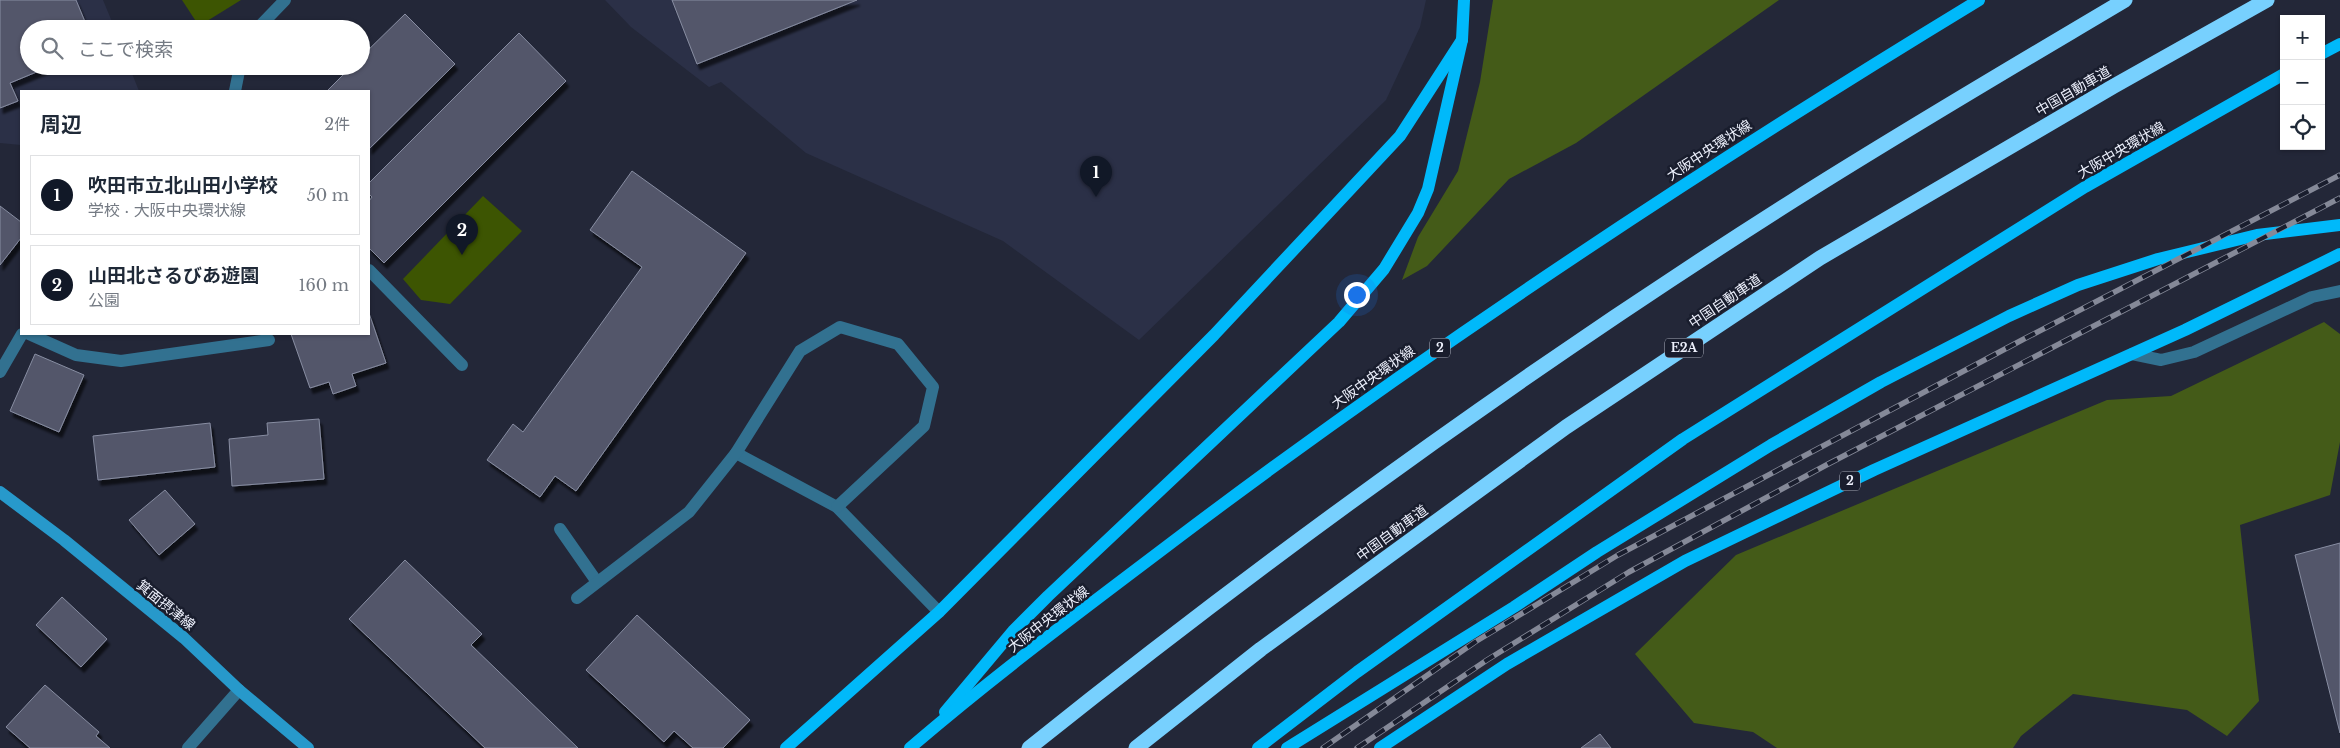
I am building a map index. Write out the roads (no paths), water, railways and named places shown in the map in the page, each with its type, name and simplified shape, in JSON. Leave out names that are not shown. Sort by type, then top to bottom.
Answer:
[{"type":"highway","points":[[1029,748],[1299,540],[1548,362],[1793,201],[2125,0]]},
{"type":"highway","name":"中国自動車道","points":[[1136,748],[1261,649],[1566,427],[1812,263],[2114,86],[2267,0]]},
{"type":"main road","points":[[927,734],[1013,631],[1327,334],[1374,282],[1406,235],[1428,189],[1462,40],[1464,0]]},
{"type":"main road","name":"大阪中央環状線","points":[[910,748],[1086,608],[1240,491],[1532,284],[1713,164],[1979,0]]},
{"type":"main road","points":[[786,748],[939,612],[1214,335],[1400,136],[1462,40]]},
{"type":"main road","points":[[2325,52],[2340,44]]},
{"type":"main road","name":"大阪中央環状線","points":[[1258,748],[1364,666],[1683,439],[2085,187],[2280,76]]},
{"type":"main road","points":[[1286,748],[1514,607],[1605,547],[1772,445],[1881,382],[1991,325],[2078,286],[2158,259],[2257,235],[2340,225]]},
{"type":"main road","name":"2","points":[[1380,748],[1514,659],[1685,561],[1874,470],[2132,354],[2340,254]]},
{"type":"main road","name":"箕面摂津線","points":[[0,492],[64,540],[184,638],[239,690],[308,748]]},
{"type":"street","points":[[265,20],[285,0]]},
{"type":"street","points":[[235,90],[238,75]]},
{"type":"street","points":[[370,271],[462,365]]},
{"type":"street","points":[[2132,354],[2161,360],[2194,352],[2312,297],[2340,291]]},
{"type":"street","points":[[577,598],[689,512],[736,453],[800,351],[840,326],[898,344],[933,387],[924,426],[837,507]]},
{"type":"street","points":[[0,372],[21,335]]},
{"type":"street","points":[[30,335],[76,355],[121,361],[269,340]]},
{"type":"street","points":[[736,453],[837,507],[939,612]]},
{"type":"street","points":[[560,529],[597,582]]},
{"type":"street","points":[[188,748],[239,690]]},
{"type":"railway","points":[[1323,748],[1475,642],[1618,555],[2022,340],[2340,175]]},
{"type":"railway","points":[[1357,748],[1487,660],[1629,572],[1830,463],[2340,198]]},
{"type":"place","name":"吹田市立北山田小学校","points":[[1096,197]]},
{"type":"place","name":"山田北さるびあ遊園","points":[[462,255]]}]
